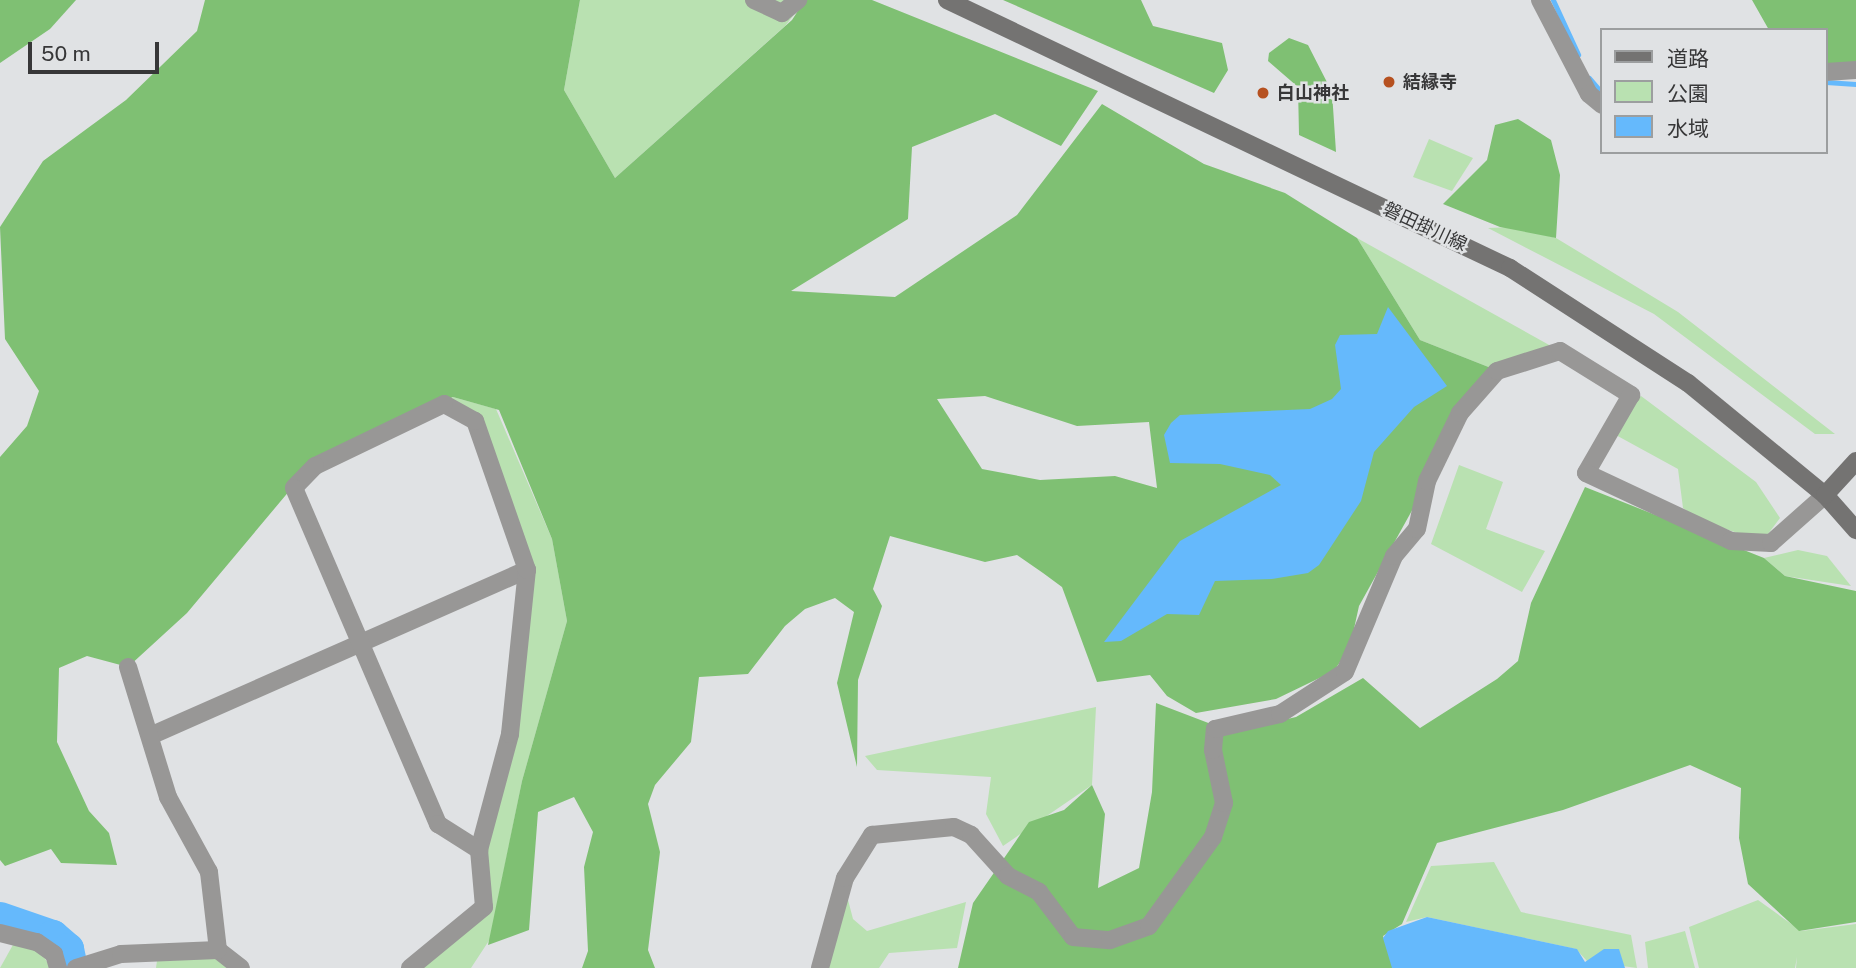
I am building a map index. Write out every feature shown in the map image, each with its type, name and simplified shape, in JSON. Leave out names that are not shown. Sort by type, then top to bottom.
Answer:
[{"type":"main road","name":"磐田掛川線","points":[[947,0],[1510,268],[1688,383],[1825,495],[1856,530]]},
{"type":"main road","points":[[1825,495],[1856,461]]},
{"type":"street","points":[[754,0],[782,13],[798,0]]},
{"type":"street","points":[[1540,0],[1589,94],[1601,104]]},
{"type":"street","points":[[1828,72],[1856,71]]},
{"type":"street","points":[[820,968],[845,878],[872,835],[954,827],[971,835],[1008,876],[1039,892],[1073,937],[1110,940],[1149,926],[1213,837],[1224,803],[1213,750],[1215,729],[1280,714],[1345,672],[1394,556],[1417,529],[1427,481],[1460,413],[1497,371],[1560,351],[1631,395],[1587,473],[1731,541],[1771,543],[1825,495]]},
{"type":"street","points":[[410,968],[481,916],[479,849],[510,733],[527,570],[475,421],[444,404],[418,414],[308,471],[294,488],[438,824],[479,849]]},
{"type":"street","points":[[150,736],[527,570]]},
{"type":"street","points":[[128,667],[168,797],[209,872],[218,950]]},
{"type":"street","points":[[0,933],[37,942],[54,954],[58,968]]},
{"type":"street","points":[[82,967],[121,954],[218,950],[241,968]]},
{"type":"green space","points":[[0,0],[76,0],[50,29],[0,63]]},
{"type":"green space","points":[[205,0],[580,0],[564,90],[615,178],[792,20],[805,0],[872,0],[1098,91],[1061,146],[995,114],[912,147],[908,219],[791,291],[895,297],[1017,215],[1102,104],[1204,164],[1285,193],[1357,238],[1420,340],[1491,368],[1359,606],[1350,647],[1334,671],[1276,699],[1196,713],[1167,696],[1150,675],[1097,682],[1062,587],[1043,573],[1017,555],[985,562],[890,536],[873,589],[882,606],[858,680],[857,767],[837,683],[854,612],[835,598],[805,609],[785,626],[748,674],[699,677],[691,742],[655,785],[648,804],[660,852],[648,950],[655,968],[582,968],[588,951],[584,867],[593,832],[574,797],[538,812],[529,930],[488,945],[522,781],[567,621],[552,539],[499,410],[453,397],[311,465],[187,613],[128,667],[87,656],[59,668],[57,742],[89,811],[109,833],[117,865],[61,863],[51,849],[5,866],[0,860],[0,457],[27,426],[39,391],[5,339],[0,227],[43,161],[126,100],[197,31]],"holes":[[[985,396],[1077,426],[1149,422],[1157,488],[1115,476],[1040,480],[982,469],[937,399]]]},
{"type":"green space","points":[[580,0],[806,0],[785,26],[615,178],[564,90]]},
{"type":"green space","points":[[1003,0],[1141,0],[1153,26],[1222,43],[1228,70],[1214,93]]},
{"type":"green space","points":[[1752,0],[1856,0],[1856,63],[1828,63],[1828,28],[1768,28]]},
{"type":"green space","points":[[1289,38],[1308,45],[1332,92],[1336,152],[1299,135],[1298,87],[1268,61],[1269,53]]},
{"type":"green space","points":[[1518,119],[1551,140],[1560,175],[1556,238],[1500,227],[1443,204],[1487,160],[1495,125]]},
{"type":"green space","points":[[1429,139],[1473,158],[1452,191],[1413,177]]},
{"type":"green space","points":[[1513,227],[1556,238],[1678,312],[1835,434],[1815,434],[1654,314],[1488,228]]},
{"type":"green space","points":[[1357,238],[1560,351],[1491,368],[1420,340]]},
{"type":"green space","points":[[1641,396],[1756,482],[1780,518],[1768,534],[1746,536],[1700,520],[1683,508],[1678,469],[1614,434]]},
{"type":"green space","points":[[453,397],[496,409],[552,539],[567,621],[522,781],[490,939],[471,968],[412,968],[481,916],[479,850],[510,734],[527,570],[479,432],[447,405]]},
{"type":"green space","points":[[1459,465],[1503,482],[1486,529],[1545,551],[1522,592],[1431,544]]},
{"type":"green space","points":[[1585,487],[1764,558],[1785,576],[1856,591],[1856,922],[1799,931],[1748,884],[1739,838],[1741,788],[1690,765],[1563,810],[1437,843],[1402,924],[1383,936],[1394,968],[958,968],[973,903],[1029,822],[1064,810],[1092,785],[1105,814],[1098,888],[1139,868],[1152,792],[1156,703],[1232,732],[1296,717],[1363,678],[1420,728],[1497,679],[1518,661],[1531,603]]},
{"type":"green space","points":[[1798,550],[1827,556],[1851,586],[1785,576],[1764,558]]},
{"type":"green space","points":[[1096,707],[1092,785],[1003,846],[986,814],[991,777],[877,770],[865,756]]},
{"type":"green space","points":[[1494,862],[1521,912],[1631,935],[1637,968],[1587,961],[1576,949],[1427,917],[1406,922],[1431,866]]},
{"type":"green space","points":[[846,892],[853,919],[867,931],[966,902],[957,948],[889,953],[879,968],[827,968]]},
{"type":"green space","points":[[1758,900],[1801,931],[1856,924],[1856,968],[1796,968],[1797,957],[1795,968],[1699,968],[1689,927]]},
{"type":"green space","points":[[1685,931],[1695,968],[1648,968],[1645,942]]},
{"type":"green space","points":[[14,943],[37,946],[51,968],[0,968]]},
{"type":"green space","points":[[218,950],[240,968],[156,968],[158,953]]},
{"type":"water","points":[[1388,307],[1447,386],[1414,407],[1374,452],[1361,501],[1319,565],[1308,573],[1272,579],[1215,581],[1199,615],[1167,614],[1121,641],[1104,642],[1180,541],[1281,485],[1270,475],[1220,464],[1170,463],[1164,435],[1171,423],[1180,415],[1310,409],[1332,399],[1341,389],[1335,345],[1340,335],[1377,334]]},
{"type":"water","points":[[1427,917],[1577,949],[1585,962],[1604,949],[1619,949],[1625,968],[1392,968],[1383,938],[1388,931]]},
{"type":"waterway","points":[[1553,0],[1578,54]]},
{"type":"waterway","points":[[1589,78],[1601,92]]},
{"type":"waterway","points":[[1828,82],[1856,84]]},
{"type":"waterway","points":[[0,918],[53,936],[68,949],[72,968]]},
{"type":"place","name":"結縁寺","points":[[1389,82]]},
{"type":"place","name":"白山神社","points":[[1263,93]]}]
